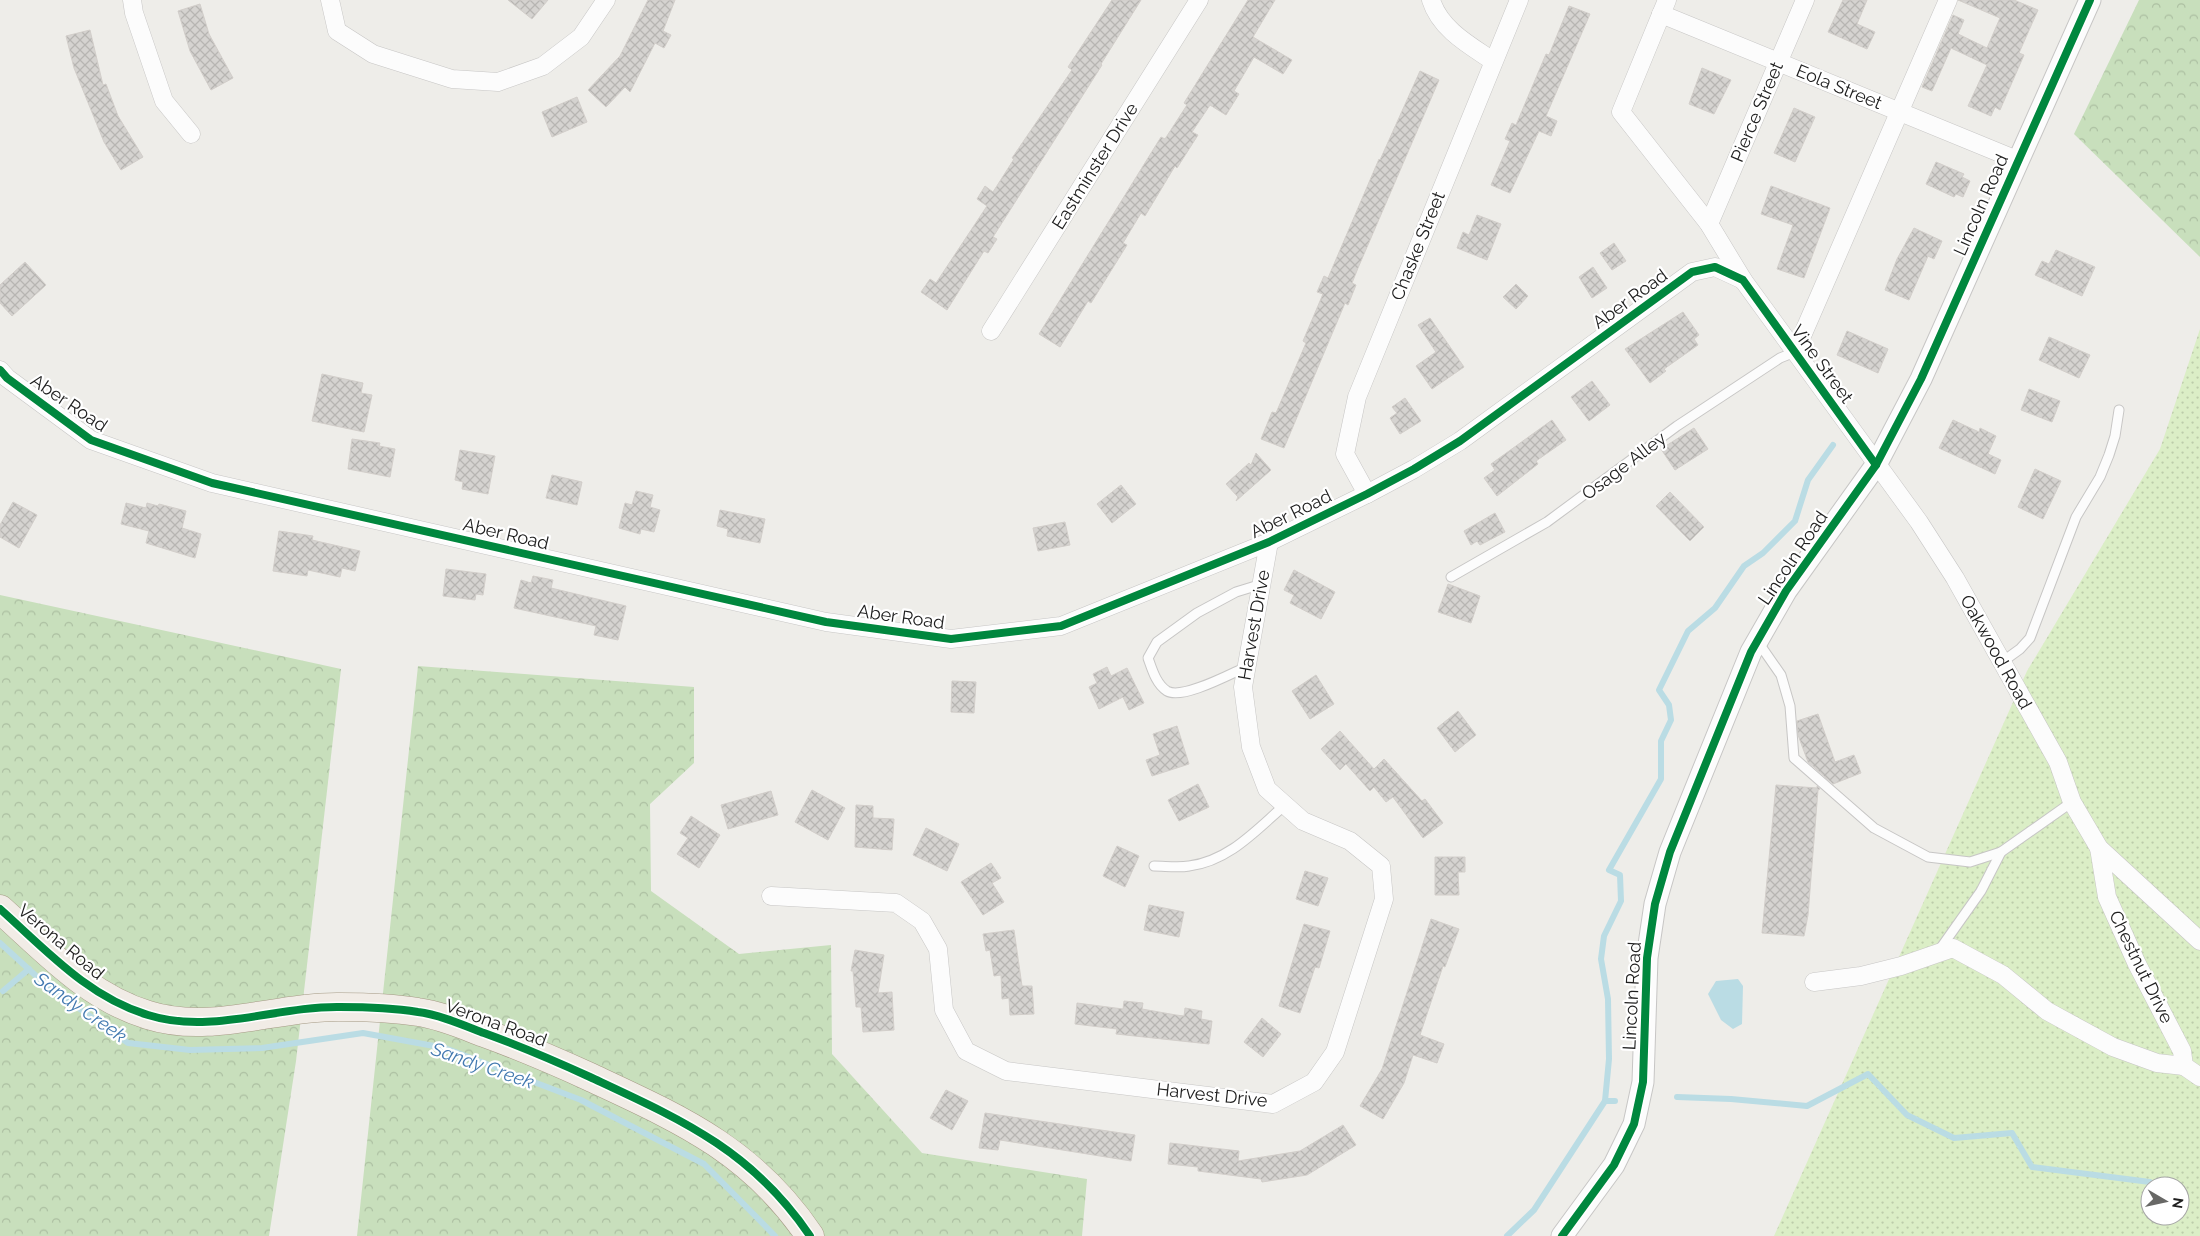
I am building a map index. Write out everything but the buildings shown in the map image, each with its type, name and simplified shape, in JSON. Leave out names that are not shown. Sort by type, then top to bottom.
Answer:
[{"type":"main road","name":"Verona Road","points":[[0,910],[74,975],[99,994],[150,1016],[172,1021],[209,1022],[338,1006],[419,1012],[464,1026],[544,1056],[679,1118],[715,1140],[752,1169],[777,1194],[810,1236]]},
{"type":"street","points":[[132,0],[134,13],[164,100],[190,134]]},
{"type":"street","points":[[330,0],[337,31],[373,54],[452,79],[498,82],[544,66],[580,37],[606,0]]},
{"type":"street","name":"Eastminster Drive","points":[[991,331],[1199,0]]},
{"type":"street","points":[[1431,0],[1436,15],[1460,39],[1493,61]]},
{"type":"street","name":"Chaske Street","points":[[1367,494],[1345,454],[1357,397],[1519,0]]},
{"type":"street","name":"Pierce Street","points":[[1709,224],[1804,0]]},
{"type":"street","points":[[1794,352],[1948,0]]},
{"type":"street","name":"Lincoln Road","points":[[1562,1236],[1614,1165],[1634,1124],[1642,1082],[1647,958],[1655,904],[1670,852],[1751,652],[1786,591],[1876,465],[1921,379],[2017,160],[2090,0]]},
{"type":"street","name":"Eola Street","points":[[1664,7],[1779,62],[2017,160]]},
{"type":"street","name":"Vine Street","points":[[1664,7],[1621,112],[1709,224],[1743,280],[1876,465]]},
{"type":"street","name":"Aber Road","points":[[0,370],[7,378],[91,440],[212,483],[826,622],[951,639],[1061,626],[1269,542],[1367,494],[1460,442],[1692,272],[1716,267],[1743,280]]},
{"type":"street","name":"Oakwood Road","points":[[1876,465],[1919,522],[1955,578],[2058,762],[2072,802],[2098,848]]},
{"type":"street","name":"Harvest Drive","points":[[771,896],[896,904],[922,921],[938,949],[944,1010],[966,1051],[1006,1071],[1273,1104],[1314,1082],[1335,1052],[1384,899],[1381,866],[1350,841],[1303,821],[1285,805],[1268,789],[1251,747],[1243,687],[1269,542]]},
{"type":"street","points":[[2098,848],[2200,941]]},
{"type":"street","name":"Chestnut Drive","points":[[2098,848],[2108,897],[2137,964],[2182,1051],[2184,1066]]},
{"type":"street","points":[[1814,982],[1861,976],[1901,966],[1953,948],[2003,975],[2047,1010],[2113,1046],[2157,1064],[2184,1066],[2200,1077]]},
{"type":"lane","name":"Osage Alley","points":[[1451,577],[1547,522],[1677,426],[1780,358],[1794,352]]},
{"type":"lane","points":[[2002,662],[2020,649],[2030,638],[2076,517],[2100,477],[2109,456],[2115,436],[2119,410]]},
{"type":"lane","points":[[1246,667],[1183,694],[1168,691],[1156,679],[1148,658],[1157,642],[1198,613],[1236,592],[1262,584]]},
{"type":"lane","points":[[1757,641],[1781,675],[1790,706],[1794,758],[1874,828],[1928,857],[1970,862],[2001,852],[2072,802]]},
{"type":"lane","points":[[1154,866],[1189,866],[1216,859],[1237,847],[1285,805]]},
{"type":"lane","points":[[1939,952],[1981,891],[2001,852]]},
{"type":"green space","points":[[2139,0],[2200,0],[2200,257],[2074,134]]},
{"type":"green space","points":[[2200,329],[2200,1236],[1774,1236],[2027,671],[2160,449]]},
{"type":"green space","points":[[0,595],[341,669],[296,1061],[269,1236],[0,1236]]},
{"type":"green space","points":[[418,666],[694,687],[694,763],[650,804],[651,891],[739,954],[831,945],[832,1054],[922,1153],[1087,1179],[1082,1236],[357,1236]]},
{"type":"water","points":[[1738,979],[1743,986],[1742,1024],[1733,1029],[1721,1020],[1708,994],[1716,981]]},
{"type":"waterway","points":[[1605,1101],[1609,1059],[1608,999],[1601,959],[1604,936],[1621,901],[1620,875],[1609,870],[1661,779],[1661,741],[1671,720],[1669,705],[1659,690],[1688,631],[1715,608],[1744,566],[1763,553],[1795,521],[1808,480],[1833,445]]},
{"type":"waterway","name":"Sandy Creek","points":[[0,943],[46,985],[128,1043],[190,1050],[262,1048],[363,1033],[445,1048],[581,1100],[704,1164],[775,1236]]},
{"type":"waterway","points":[[3,991],[29,969]]},
{"type":"waterway","points":[[1677,1097],[1731,1099],[1807,1106],[1868,1074],[1907,1115],[1954,1138],[2012,1133],[2032,1167],[2140,1181]]},
{"type":"waterway","points":[[1507,1236],[1534,1210],[1605,1101],[1615,1101]]},
{"type":"cycle path","points":[[1562,1236],[1614,1165],[1634,1124],[1643,1082],[1647,958],[1655,904],[1670,852],[1751,652],[1786,591],[1876,465],[1921,379],[2090,0]]},
{"type":"cycle path","points":[[0,370],[7,378],[91,440],[212,483],[826,622],[951,639],[1061,626],[1269,542],[1367,494],[1414,469],[1460,441],[1692,272],[1715,267],[1743,280],[1876,465]]},
{"type":"cycle path","points":[[0,909],[51,956],[87,984],[106,997],[148,1015],[196,1022],[220,1021],[316,1008],[359,1007],[399,1010],[426,1013],[443,1018],[524,1048],[654,1107],[712,1140],[739,1159],[764,1181],[788,1206],[810,1236]]}]
